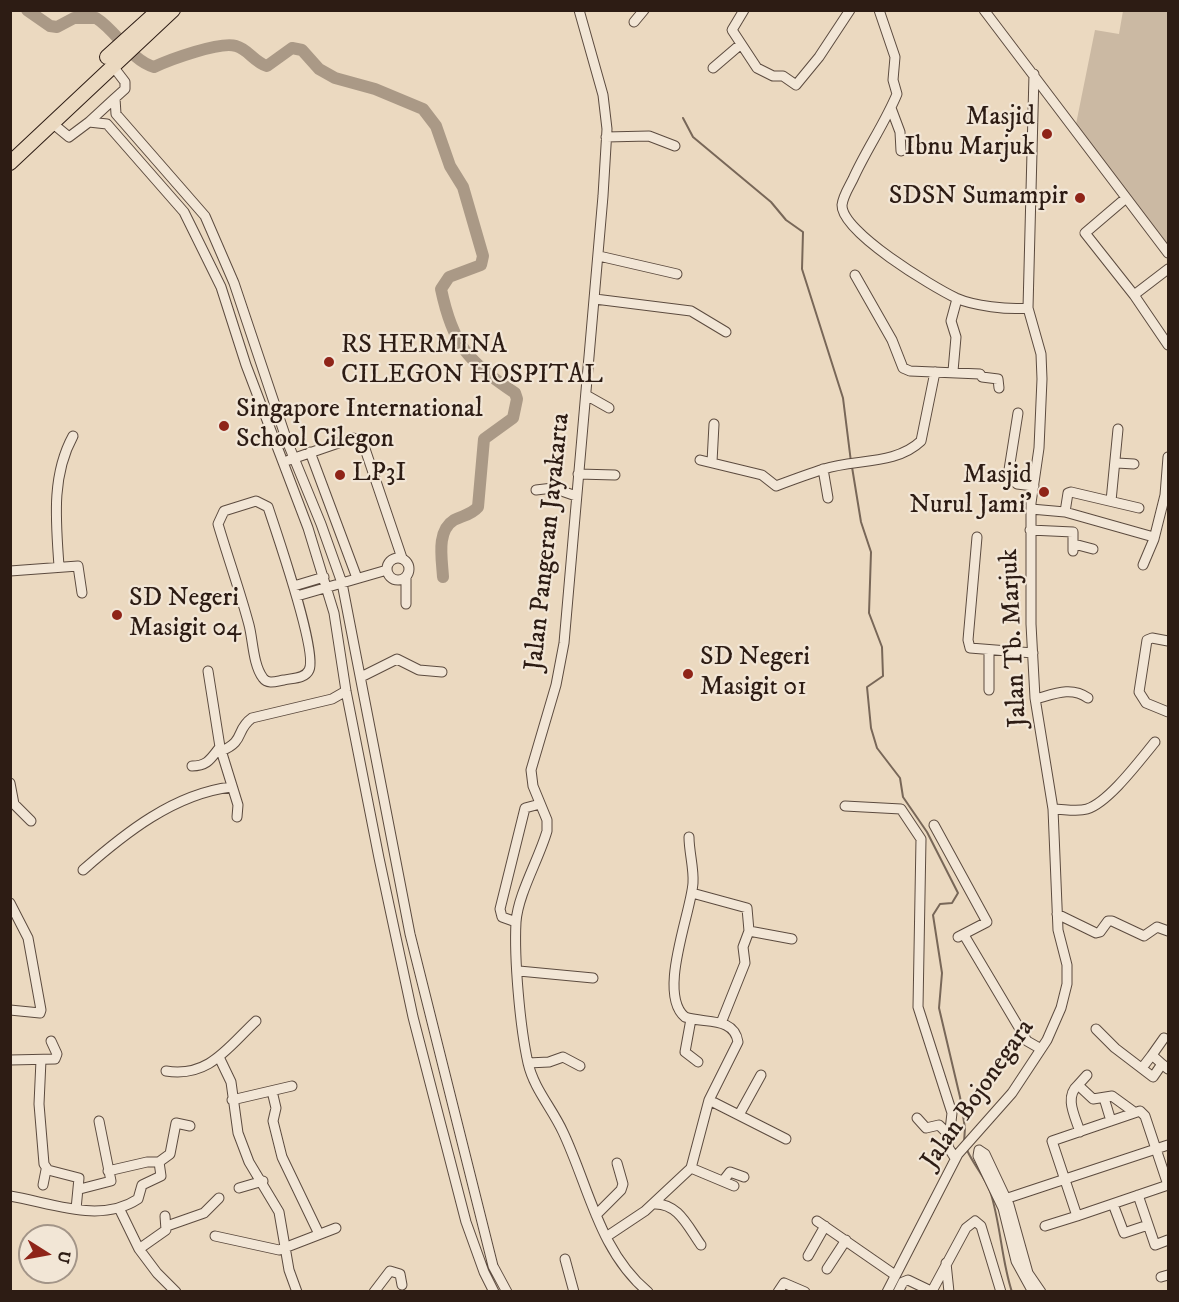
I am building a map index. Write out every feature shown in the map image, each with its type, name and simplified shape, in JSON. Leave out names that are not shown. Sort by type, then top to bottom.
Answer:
[{"type":"highway","points":[[10,151],[125,47],[159,10]]},
{"type":"highway","points":[[125,47],[173,10]]},
{"type":"highway","points":[[10,163],[52,123],[109,62]]},
{"type":"street","name":"Jalan Pangeran Jayakarta","points":[[579,10],[599,77],[606,137],[599,256],[564,643],[556,685],[531,770],[533,786],[547,820],[547,831],[516,922],[523,1036],[535,1084],[563,1131],[596,1215],[617,1259],[646,1291]]},
{"type":"street","points":[[634,22],[644,10]]},
{"type":"street","points":[[744,10],[732,30],[749,59],[765,72],[783,76],[796,85],[819,57],[849,10]]},
{"type":"street","points":[[879,10],[896,63],[893,80],[897,94],[867,148],[847,192],[843,201],[844,213],[864,236],[897,265],[957,299],[1007,309],[1028,308]]},
{"type":"street","points":[[984,10],[1168,254]]},
{"type":"street","points":[[713,68],[741,44]]},
{"type":"street","points":[[52,123],[69,137],[89,123],[125,89],[125,82],[109,62]]},
{"type":"street","name":"Jalan Tb. Marjuk","points":[[1034,74],[1028,308],[1042,363],[1040,448],[1030,530],[1033,653],[1036,699],[1053,809],[1057,914]]},
{"type":"street","points":[[115,98],[116,114],[205,216],[246,319],[294,458],[342,583],[411,941],[490,1255],[507,1292]]},
{"type":"street","points":[[891,108],[893,120],[900,132],[901,151]]},
{"type":"street","points":[[107,124],[116,114]]},
{"type":"street","points":[[89,123],[107,124],[184,212],[221,287],[324,578],[334,613],[346,691],[396,940],[466,1222],[484,1272],[494,1292]]},
{"type":"street","points":[[606,137],[649,136],[675,146]]},
{"type":"street","points":[[1126,198],[1085,231],[1134,295],[1168,345]]},
{"type":"street","points":[[599,256],[677,274]]},
{"type":"street","points":[[1134,295],[1168,269]]},
{"type":"street","points":[[855,275],[892,340],[903,368],[910,371],[953,372],[998,379],[999,388]]},
{"type":"street","points":[[595,299],[691,311],[726,332]]},
{"type":"street","points":[[953,372],[956,337],[951,321],[957,299]]},
{"type":"street","points":[[233,324],[246,319]]},
{"type":"street","points":[[700,460],[766,476],[773,486],[823,469],[886,458],[916,446],[921,441],[935,372]]},
{"type":"street","points":[[586,395],[609,408]]},
{"type":"street","points":[[1018,413],[1008,476],[1017,484],[1034,486]]},
{"type":"street","points":[[712,462],[714,424]]},
{"type":"street","points":[[1111,501],[1117,463],[1118,429]]},
{"type":"street","points":[[59,566],[56,502],[64,454],[73,436]]},
{"type":"street","points":[[282,462],[353,438],[362,440],[402,558],[408,563],[410,570],[406,577],[406,604]]},
{"type":"street","points":[[310,452],[357,578]]},
{"type":"street","points":[[1143,565],[1154,539],[1166,495],[1168,457]]},
{"type":"street","points":[[1117,463],[1134,464]]},
{"type":"street","points":[[286,472],[298,468]]},
{"type":"street","points":[[823,469],[828,498]]},
{"type":"street","points":[[578,474],[615,475]]},
{"type":"street","points":[[536,490],[553,488],[576,496]]},
{"type":"street","points":[[1065,512],[1070,492],[1139,508]]},
{"type":"street","points":[[256,501],[268,507],[295,591],[310,668],[303,676],[266,681],[260,671],[218,524],[224,511],[256,501]]},
{"type":"street","points":[[1031,509],[1065,512],[1125,527],[1154,539]]},
{"type":"street","points":[[1030,530],[1073,532],[1073,547],[1093,549]]},
{"type":"street","points":[[977,537],[968,644],[973,649],[1033,653]]},
{"type":"street","points":[[402,558],[394,558],[387,570],[391,577],[399,580],[406,577]]},
{"type":"street","points":[[10,571],[78,566],[82,593]]},
{"type":"street","points":[[295,591],[327,588],[387,570]]},
{"type":"street","points":[[295,591],[324,578]]},
{"type":"street","points":[[1168,641],[1152,638],[1147,640],[1139,686],[1140,696],[1146,703],[1168,711]]},
{"type":"street","points":[[988,650],[989,690]]},
{"type":"street","points":[[361,677],[396,658],[419,670],[442,672]]},
{"type":"street","points":[[208,671],[220,749],[238,805],[237,817]]},
{"type":"street","points":[[192,766],[203,765],[211,760],[220,749],[237,742],[246,723],[252,718],[332,699],[346,691]]},
{"type":"street","points":[[1036,699],[1068,691],[1079,692],[1088,698]]},
{"type":"street","points":[[1053,809],[1081,810],[1095,805],[1112,791],[1155,742]]},
{"type":"street","points":[[10,783],[14,804],[30,820]]},
{"type":"street","points":[[83,870],[161,811],[214,789],[231,787]]},
{"type":"street","points":[[516,922],[503,917],[500,909],[525,808],[540,804]]},
{"type":"street","points":[[845,806],[901,808],[921,839],[918,1007],[952,1113],[948,1147],[957,1156]]},
{"type":"street","points":[[934,825],[987,922],[961,936],[1027,1041],[1041,1049]]},
{"type":"street","points":[[606,1237],[630,1223],[691,1168],[709,1100],[738,1042],[733,1029],[721,1023],[691,1019],[681,1013],[678,1007],[674,968],[694,880],[689,837]]},
{"type":"street","points":[[692,893],[744,905],[749,914],[749,931],[743,947],[744,968],[721,1023]]},
{"type":"street","points":[[10,903],[28,938],[41,1010],[40,1013],[10,1010]]},
{"type":"street","points":[[1057,914],[1096,933],[1112,921],[1144,936],[1157,927],[1168,930]]},
{"type":"street","name":"Jalan Bojonegara","points":[[887,1292],[957,1156],[1012,1093],[1041,1049],[1061,1008],[1068,971],[1057,914]]},
{"type":"street","points":[[749,931],[792,939]]},
{"type":"street","points":[[396,940],[411,941]]},
{"type":"street","points":[[519,970],[593,978]]},
{"type":"street","points":[[691,1019],[685,1052],[698,1062]]},
{"type":"street","points":[[166,1071],[190,1073],[219,1057],[256,1021]]},
{"type":"street","points":[[1096,1029],[1115,1048],[1153,1077],[1166,1066],[1152,1055]]},
{"type":"street","points":[[1142,1068],[1164,1038]]},
{"type":"street","points":[[10,1060],[41,1060],[56,1057],[51,1041]]},
{"type":"street","points":[[219,1057],[231,1082],[238,1133],[249,1162],[263,1181],[279,1212],[297,1292]]},
{"type":"street","points":[[528,1063],[549,1062],[563,1057],[580,1066]]},
{"type":"street","points":[[41,1060],[39,1104],[43,1160],[46,1170],[44,1185]]},
{"type":"street","points":[[740,1113],[761,1075]]},
{"type":"street","points":[[1080,1132],[1070,1096],[1072,1090],[1087,1075]]},
{"type":"street","points":[[1078,1085],[1093,1099],[1112,1096],[1134,1112]]},
{"type":"street","points":[[232,1100],[292,1086]]},
{"type":"street","points":[[272,1091],[276,1108],[273,1121],[282,1157],[319,1234]]},
{"type":"street","points":[[1104,1098],[1111,1121]]},
{"type":"street","points":[[709,1100],[740,1113],[786,1139]]},
{"type":"street","points":[[1045,1226],[1077,1216],[1113,1204],[1138,1195],[1168,1186],[1143,1112],[1134,1112],[1052,1141],[1077,1216]]},
{"type":"street","points":[[917,1118],[926,1128],[939,1125],[950,1136]]},
{"type":"street","points":[[80,1189],[110,1182],[99,1121]]},
{"type":"street","points":[[108,1171],[159,1162],[170,1154],[176,1123],[190,1126]]},
{"type":"street","points":[[1005,1203],[1022,1199],[1024,1194],[1168,1145]]},
{"type":"street","points":[[1005,1203],[978,1156],[980,1150],[985,1154],[1005,1203],[1016,1261],[1031,1286],[1041,1292]]},
{"type":"street","points":[[10,1196],[102,1212],[119,1208],[138,1199],[142,1185],[161,1176],[159,1162]]},
{"type":"street","points":[[596,1215],[621,1190],[622,1178],[617,1163]]},
{"type":"street","points":[[691,1168],[734,1186]]},
{"type":"street","points":[[46,1170],[78,1176],[80,1189],[76,1209]]},
{"type":"street","points":[[723,1181],[730,1172],[744,1177]]},
{"type":"street","points":[[239,1188],[263,1181]]},
{"type":"street","points":[[1138,1195],[1155,1245],[1168,1240]]},
{"type":"street","points":[[139,1250],[163,1233],[166,1221],[204,1213],[219,1198]]},
{"type":"street","points":[[653,1204],[663,1203],[673,1207],[701,1245]]},
{"type":"street","points":[[1113,1204],[1124,1233],[1148,1226]]},
{"type":"street","points":[[119,1208],[139,1250],[176,1292]]},
{"type":"street","points":[[898,1292],[906,1280],[933,1291],[946,1263],[971,1222],[978,1222],[1001,1292]]},
{"type":"street","points":[[807,1256],[821,1223],[896,1275]]},
{"type":"street","points":[[214,1236],[286,1249],[336,1228]]},
{"type":"street","points":[[827,1269],[846,1240]]},
{"type":"street","points":[[565,1259],[574,1292]]},
{"type":"street","points":[[946,1263],[950,1292]]},
{"type":"street","points":[[374,1292],[390,1271],[400,1274],[402,1285]]},
{"type":"street","points":[[778,1292],[784,1283],[804,1292]]},
{"type":"shaded area","points":[[1123,11],[1168,11],[1168,248],[1075,129],[1095,30],[1119,34]]},
{"type":"waterway","points":[[27,10],[50,26],[57,27],[74,18],[96,18],[138,58],[154,67],[182,56],[219,46],[236,46],[267,66],[292,48],[302,50],[319,69],[335,78],[375,89],[423,109],[436,126],[450,166],[463,187],[483,256],[481,265],[449,277],[441,289],[446,309],[457,339],[465,350],[485,371],[515,393],[517,399],[513,418],[484,439],[478,507],[448,525],[442,538],[443,577]]},
{"type":"waterway","points":[[683,118],[693,137],[771,202],[786,220],[803,232],[802,269],[843,398],[851,462]]},
{"type":"waterway","points":[[852,467],[861,522],[871,552],[869,613],[882,647],[883,676],[867,687],[871,728],[877,748],[900,778],[903,797],[927,832],[958,893],[952,903],[940,904],[933,915],[942,973],[939,1008],[960,1097],[965,1128],[964,1142]]},
{"type":"waterway","points":[[967,1150],[990,1191],[1012,1292]]},
{"type":"place","name":"Masjid Ibnu Marjuk","points":[[1047,134]]},
{"type":"place","name":"SDSN Sumampir","points":[[1080,198]]},
{"type":"place","name":"RS HERMINA CILEGON HOSPITAL","points":[[329,362]]},
{"type":"place","name":"Singapore International School Cilegon","points":[[224,426]]},
{"type":"place","name":"LP3I","points":[[340,475]]},
{"type":"place","name":"Masjid Nurul Jami'","points":[[1044,492]]},
{"type":"place","name":"SD Negeri Masigit 04","points":[[117,615]]},
{"type":"place","name":"SD Negeri Masigit 01","points":[[688,674]]}]
